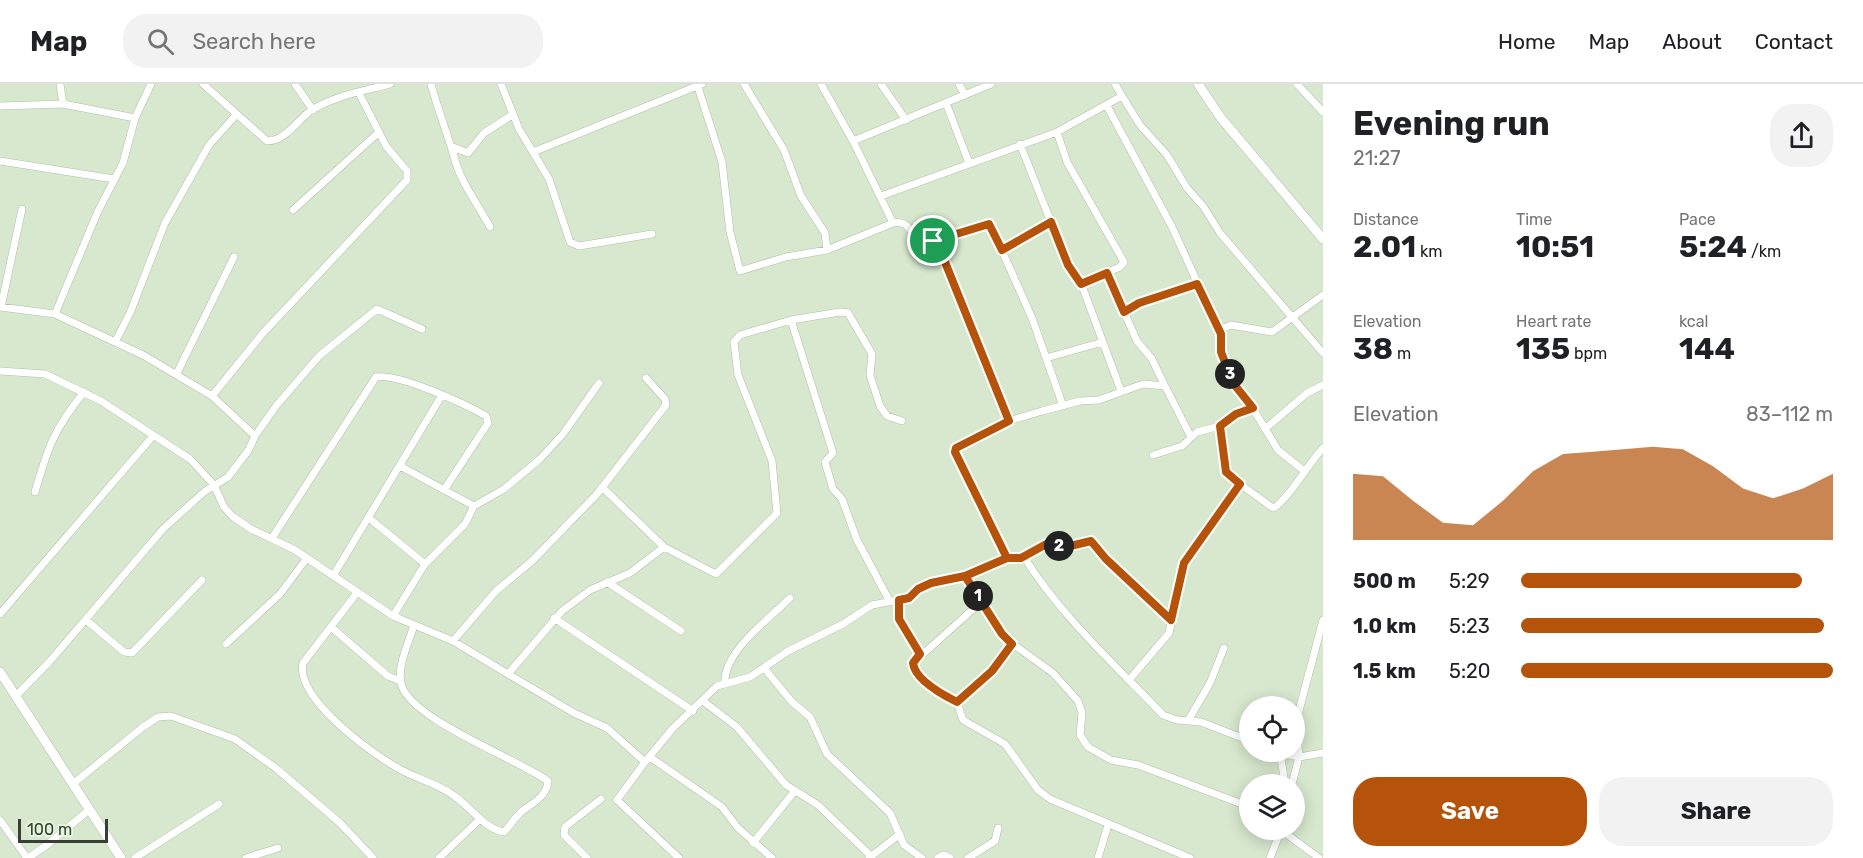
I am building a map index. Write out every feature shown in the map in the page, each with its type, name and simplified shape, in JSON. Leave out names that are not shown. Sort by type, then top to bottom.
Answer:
[{"type":"street","points":[[60,84],[63,105]]},
{"type":"street","points":[[55,314],[70,273],[123,163],[135,118],[151,84]]},
{"type":"street","points":[[203,84],[261,137],[273,141],[313,110],[390,84]]},
{"type":"street","points":[[294,84],[313,110]]},
{"type":"street","points":[[430,84],[446,134],[453,147],[455,161],[490,227]]},
{"type":"street","points":[[501,84],[512,115],[549,179],[570,242],[574,245],[610,242],[652,234]]},
{"type":"street","points":[[533,152],[699,84],[722,162],[730,232],[740,271],[786,257],[827,250],[893,223],[903,223],[908,226],[918,242],[933,241],[989,224],[1029,309],[1063,406]]},
{"type":"street","points":[[744,84],[784,150],[801,196],[825,233],[827,250]]},
{"type":"street","points":[[821,84],[853,141],[893,223]]},
{"type":"street","points":[[881,84],[906,120]]},
{"type":"street","points":[[959,84],[965,95]]},
{"type":"street","points":[[853,141],[991,84]]},
{"type":"street","points":[[1115,84],[1140,125],[1167,155],[1187,188],[1203,206],[1220,233],[1323,353]]},
{"type":"street","points":[[1198,84],[1221,118],[1323,239]]},
{"type":"street","points":[[1297,84],[1323,112]]},
{"type":"street","points":[[212,396],[263,333],[407,180],[407,171],[386,146],[359,93]]},
{"type":"street","points":[[881,196],[1057,132],[1122,96]]},
{"type":"street","points":[[946,103],[969,163]]},
{"type":"street","points":[[0,106],[63,105],[135,118]]},
{"type":"street","points":[[1107,106],[1172,227],[1219,330],[1221,352],[1233,383],[1253,408],[1282,455],[1304,470]]},
{"type":"street","points":[[115,342],[130,313],[165,223],[209,145],[236,115]]},
{"type":"street","points":[[453,147],[460,152],[472,151],[484,133],[512,115]]},
{"type":"street","points":[[293,210],[379,132]]},
{"type":"street","points":[[1057,132],[1067,162],[1124,262],[1120,267],[1081,284]]},
{"type":"street","points":[[1020,144],[1068,265],[1081,284],[1121,391]]},
{"type":"street","points":[[0,161],[114,179]]},
{"type":"street","points":[[22,209],[1,307],[55,314],[177,373],[212,396],[255,436]]},
{"type":"street","points":[[1002,250],[1051,222]]},
{"type":"street","points":[[933,241],[945,262],[1009,421]]},
{"type":"street","points":[[177,373],[234,257]]},
{"type":"street","points":[[1107,273],[1137,341],[1152,359],[1191,437]]},
{"type":"street","points":[[1124,312],[1139,303],[1197,284]]},
{"type":"street","points":[[1219,330],[1232,326],[1267,333],[1279,328],[1323,295]]},
{"type":"street","points":[[16,696],[86,620],[163,529],[185,507],[228,477],[238,466],[255,436],[319,356],[374,311],[382,310],[422,329]]},
{"type":"street","points":[[602,487],[664,547],[716,574],[777,513],[772,461],[738,375],[735,342],[740,335],[791,320],[840,312],[848,313],[872,354],[870,375],[880,406],[887,416],[902,421]]},
{"type":"street","points":[[791,320],[833,453],[825,462],[833,489],[842,498],[857,540],[889,600]]},
{"type":"street","points":[[1046,358],[1102,342]]},
{"type":"street","points":[[0,371],[45,374],[84,392],[190,459],[214,485],[224,507],[232,516],[307,558],[356,594],[393,616],[453,640],[574,713],[607,728],[648,760],[722,807],[753,843],[772,858]]},
{"type":"street","points":[[272,538],[376,377],[396,380],[442,395],[486,416],[488,423],[444,490]]},
{"type":"street","points":[[453,640],[496,591],[532,561],[602,487],[666,405],[665,399],[646,378]]},
{"type":"street","points":[[393,616],[425,564],[465,524],[474,506],[504,489],[540,459],[563,434],[598,383]]},
{"type":"street","points":[[1007,558],[955,452],[958,445],[1009,421],[1063,406],[1099,400],[1143,384],[1164,384]]},
{"type":"street","points":[[1264,429],[1298,399],[1323,385]]},
{"type":"street","points":[[35,492],[48,448],[60,422],[84,392]]},
{"type":"street","points":[[333,576],[442,395]]},
{"type":"street","points":[[1153,455],[1182,446],[1197,432],[1220,426],[1236,414],[1253,408]]},
{"type":"street","points":[[1220,426],[1226,472],[1269,506],[1276,507],[1287,497],[1304,470],[1323,448]]},
{"type":"street","points":[[0,614],[153,436]]},
{"type":"street","points":[[400,466],[474,506]]},
{"type":"street","points":[[1130,679],[1166,636],[1184,563],[1240,484]]},
{"type":"street","points":[[369,518],[388,531],[425,564]]},
{"type":"street","points":[[679,858],[617,800],[673,728],[717,686],[743,681],[788,651],[843,624],[872,605],[909,598],[918,589],[931,583],[965,576],[1007,558],[1024,556],[1050,542],[1057,543],[1062,548],[1091,541],[1106,559],[1171,620]]},
{"type":"street","points":[[508,674],[554,618],[582,595],[630,573],[664,547]]},
{"type":"street","points":[[1024,556],[1071,617],[1163,715],[1178,720],[1190,719],[1239,737]]},
{"type":"street","points":[[226,644],[280,594],[307,558]]},
{"type":"street","points":[[965,576],[1002,634],[1053,674],[1078,701],[1082,713],[1080,735],[1092,751],[1111,760],[1138,765],[1239,803]]},
{"type":"street","points":[[86,620],[124,652],[132,653],[201,580]]},
{"type":"street","points":[[607,582],[681,631]]},
{"type":"street","points":[[356,594],[303,663],[301,673],[308,692],[375,755],[409,775],[453,795],[480,819],[504,832],[520,814],[537,802],[548,786],[548,781],[449,727],[415,704],[404,691],[400,681],[414,625]]},
{"type":"street","points":[[725,683],[725,674],[732,655],[790,598]]},
{"type":"street","points":[[899,600],[899,619],[920,654]]},
{"type":"street","points":[[981,602],[920,654],[913,663],[913,669],[937,692],[957,702],[963,720],[1005,744],[1044,795],[1175,855],[1190,858]]},
{"type":"street","points":[[554,618],[693,711]]},
{"type":"street","points":[[1302,696],[1323,620]]},
{"type":"street","points":[[331,627],[388,676],[400,681]]},
{"type":"street","points":[[957,702],[992,671],[1012,644]]},
{"type":"street","points":[[1190,719],[1210,683],[1224,648]]},
{"type":"street","points":[[764,668],[792,702],[810,717],[827,754],[890,813],[904,845],[922,858]]},
{"type":"street","points":[[0,672],[121,858]]},
{"type":"street","points":[[703,701],[729,720],[794,792],[818,806],[869,857],[900,834]]},
{"type":"street","points":[[74,783],[143,727],[158,717],[171,716],[236,739],[277,769],[340,823],[373,858]]},
{"type":"street","points":[[1305,756],[1323,753]]},
{"type":"street","points":[[753,843],[794,792]]},
{"type":"street","points":[[587,858],[564,835],[565,827],[601,799]]},
{"type":"street","points":[[135,858],[219,804]]},
{"type":"street","points":[[0,820],[27,858],[47,845],[90,809]]},
{"type":"street","points":[[439,858],[480,819]]},
{"type":"street","points":[[1098,858],[1108,825]]},
{"type":"street","points":[[968,858],[995,841],[998,828]]},
{"type":"street","points":[[1270,858],[1277,840]]},
{"type":"street","points":[[1295,840],[1319,858]]},
{"type":"street","points":[[246,858],[278,848]]},
{"type":"street","points":[[938,858],[944,855],[950,858]]},
{"type":"route","points":[[933,241],[945,262],[1009,421],[961,443],[955,452],[1007,558],[965,576],[1002,634],[1012,644],[992,671],[957,702],[937,692],[913,669],[913,663],[920,654],[899,619],[897,610],[899,600],[909,598],[915,591],[931,583],[965,576],[996,562],[1007,558],[1021,558],[1050,542],[1057,543],[1062,548],[1091,541],[1106,559],[1171,620],[1184,563],[1240,484],[1226,472],[1226,457],[1220,426],[1230,417],[1253,408],[1243,392],[1233,383],[1221,352],[1221,334],[1197,284],[1139,303],[1124,312],[1107,273],[1081,284],[1068,265],[1051,222],[1002,250],[989,224],[933,241]]}]
